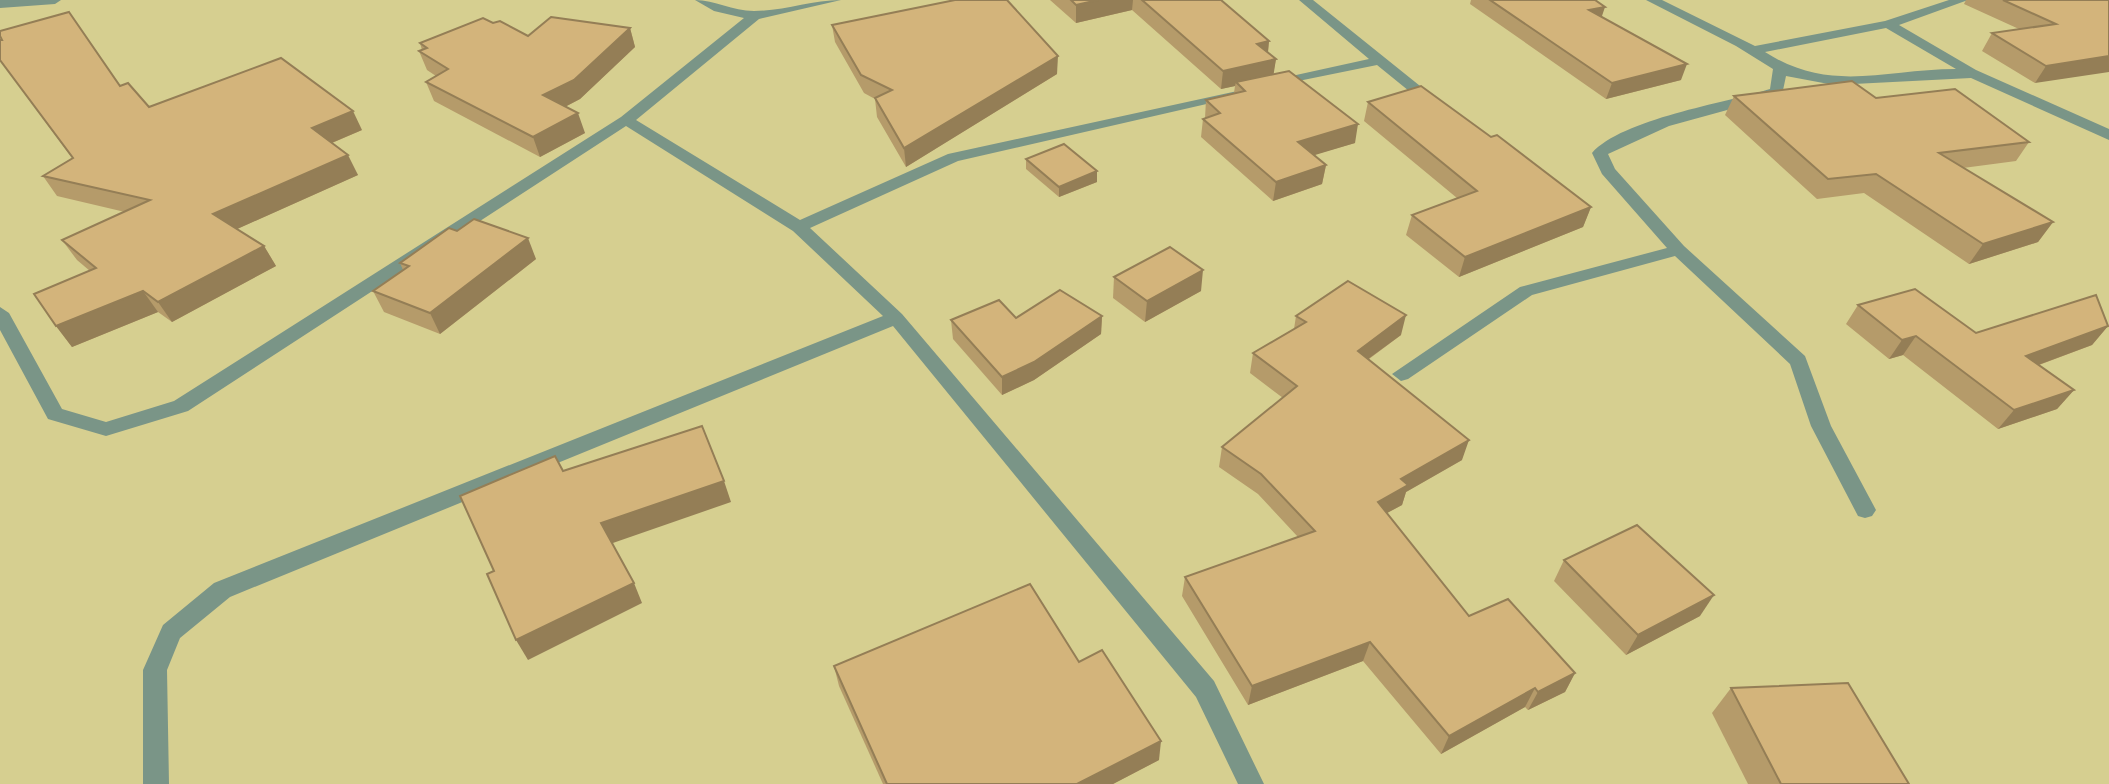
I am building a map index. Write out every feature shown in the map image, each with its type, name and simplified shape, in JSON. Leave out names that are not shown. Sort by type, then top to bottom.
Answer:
[{"type":"street","points":[[0,4],[55,0]]},
{"type":"street","points":[[701,0],[717,10],[753,18],[835,0]]},
{"type":"street","points":[[1305,0],[1377,61],[1443,111]]},
{"type":"street","points":[[1652,0],[1754,50],[1780,71],[1802,77],[1838,80],[1951,72],[1973,74]]},
{"type":"street","points":[[1754,50],[1888,24],[1962,0]]},
{"type":"street","points":[[0,313],[55,414],[106,429],[181,406],[626,120],[753,18]]},
{"type":"street","points":[[1888,24],[1973,74],[2109,135]]},
{"type":"street","points":[[799,227],[953,157],[1377,61]]},
{"type":"street","points":[[1780,71],[1777,92],[1733,107],[1672,119],[1622,138],[1600,153],[1608,171],[1678,250],[1798,361],[1821,426],[1866,510]]},
{"type":"street","points":[[626,120],[799,227],[896,318],[1205,689],[1251,784]]},
{"type":"street","points":[[1401,374],[1526,291],[1678,250]]},
{"type":"street","points":[[156,784],[155,670],[171,632],[222,590],[896,318]]},
{"type":"building","points":[[955,0],[1007,0],[1058,56],[904,148],[875,98],[892,90],[861,75],[832,25]]},
{"type":"building","points":[[1071,0],[1098,0],[1076,5]]},
{"type":"building","points":[[1142,0],[1221,0],[1269,41],[1257,44],[1276,59],[1223,71]]},
{"type":"building","points":[[1490,0],[1595,0],[1605,7],[1589,10],[1687,64],[1612,83]]},
{"type":"building","points":[[2003,0],[2109,0],[2109,56],[2046,66],[1992,33],[2056,24]]},
{"type":"building","points":[[69,12],[120,86],[128,83],[149,107],[281,58],[353,111],[312,128],[348,155],[213,214],[264,246],[158,302],[143,291],[56,326],[34,294],[96,268],[62,240],[150,200],[43,176],[73,158],[0,60],[0,31]]},
{"type":"building","points":[[551,17],[630,28],[574,80],[543,95],[578,113],[533,137],[426,82],[448,69],[419,51],[427,48],[420,43],[483,18],[493,23],[500,21],[528,36]]},
{"type":"building","points":[[1289,71],[1358,124],[1298,142],[1326,165],[1276,182],[1203,119],[1220,113],[1206,100],[1245,91],[1236,82]]},
{"type":"building","points":[[1852,81],[1876,98],[1955,89],[2029,142],[1939,153],[2053,222],[1983,244],[1876,174],[1828,179],[1734,96]]},
{"type":"building","points":[[1421,86],[1491,137],[1497,135],[1591,207],[1465,257],[1412,215],[1477,191],[1368,102]]},
{"type":"building","points":[[1064,144],[1097,171],[1059,187],[1026,159]]},
{"type":"building","points":[[474,219],[528,238],[430,313],[373,291],[409,266],[400,263],[449,228],[457,231]]},
{"type":"building","points":[[1170,247],[1203,270],[1147,301],[1114,277]]},
{"type":"building","points":[[1348,281],[1406,315],[1358,351],[1469,440],[1401,479],[1408,485],[1378,502],[1469,616],[1508,599],[1575,673],[1538,692],[1535,688],[1449,736],[1370,642],[1252,686],[1185,577],[1315,531],[1261,474],[1222,447],[1297,386],[1253,353],[1306,322],[1296,316]]},
{"type":"building","points":[[1915,289],[1976,333],[2096,295],[2108,326],[2026,356],[2074,390],[2014,410],[1916,336],[1902,340],[1858,305]]},
{"type":"building","points":[[1060,290],[1102,316],[1034,362],[1002,377],[951,320],[999,300],[1016,318]]},
{"type":"building","points":[[702,426],[724,481],[601,523],[634,583],[516,640],[487,574],[494,571],[460,496],[555,456],[563,471]]},
{"type":"building","points":[[1637,525],[1714,595],[1638,635],[1564,560]]},
{"type":"building","points":[[1030,584],[1079,662],[1102,650],[1161,741],[1077,784],[887,784],[834,666]]},
{"type":"building","points":[[1848,683],[1909,784],[1781,784],[1731,688]]}]
